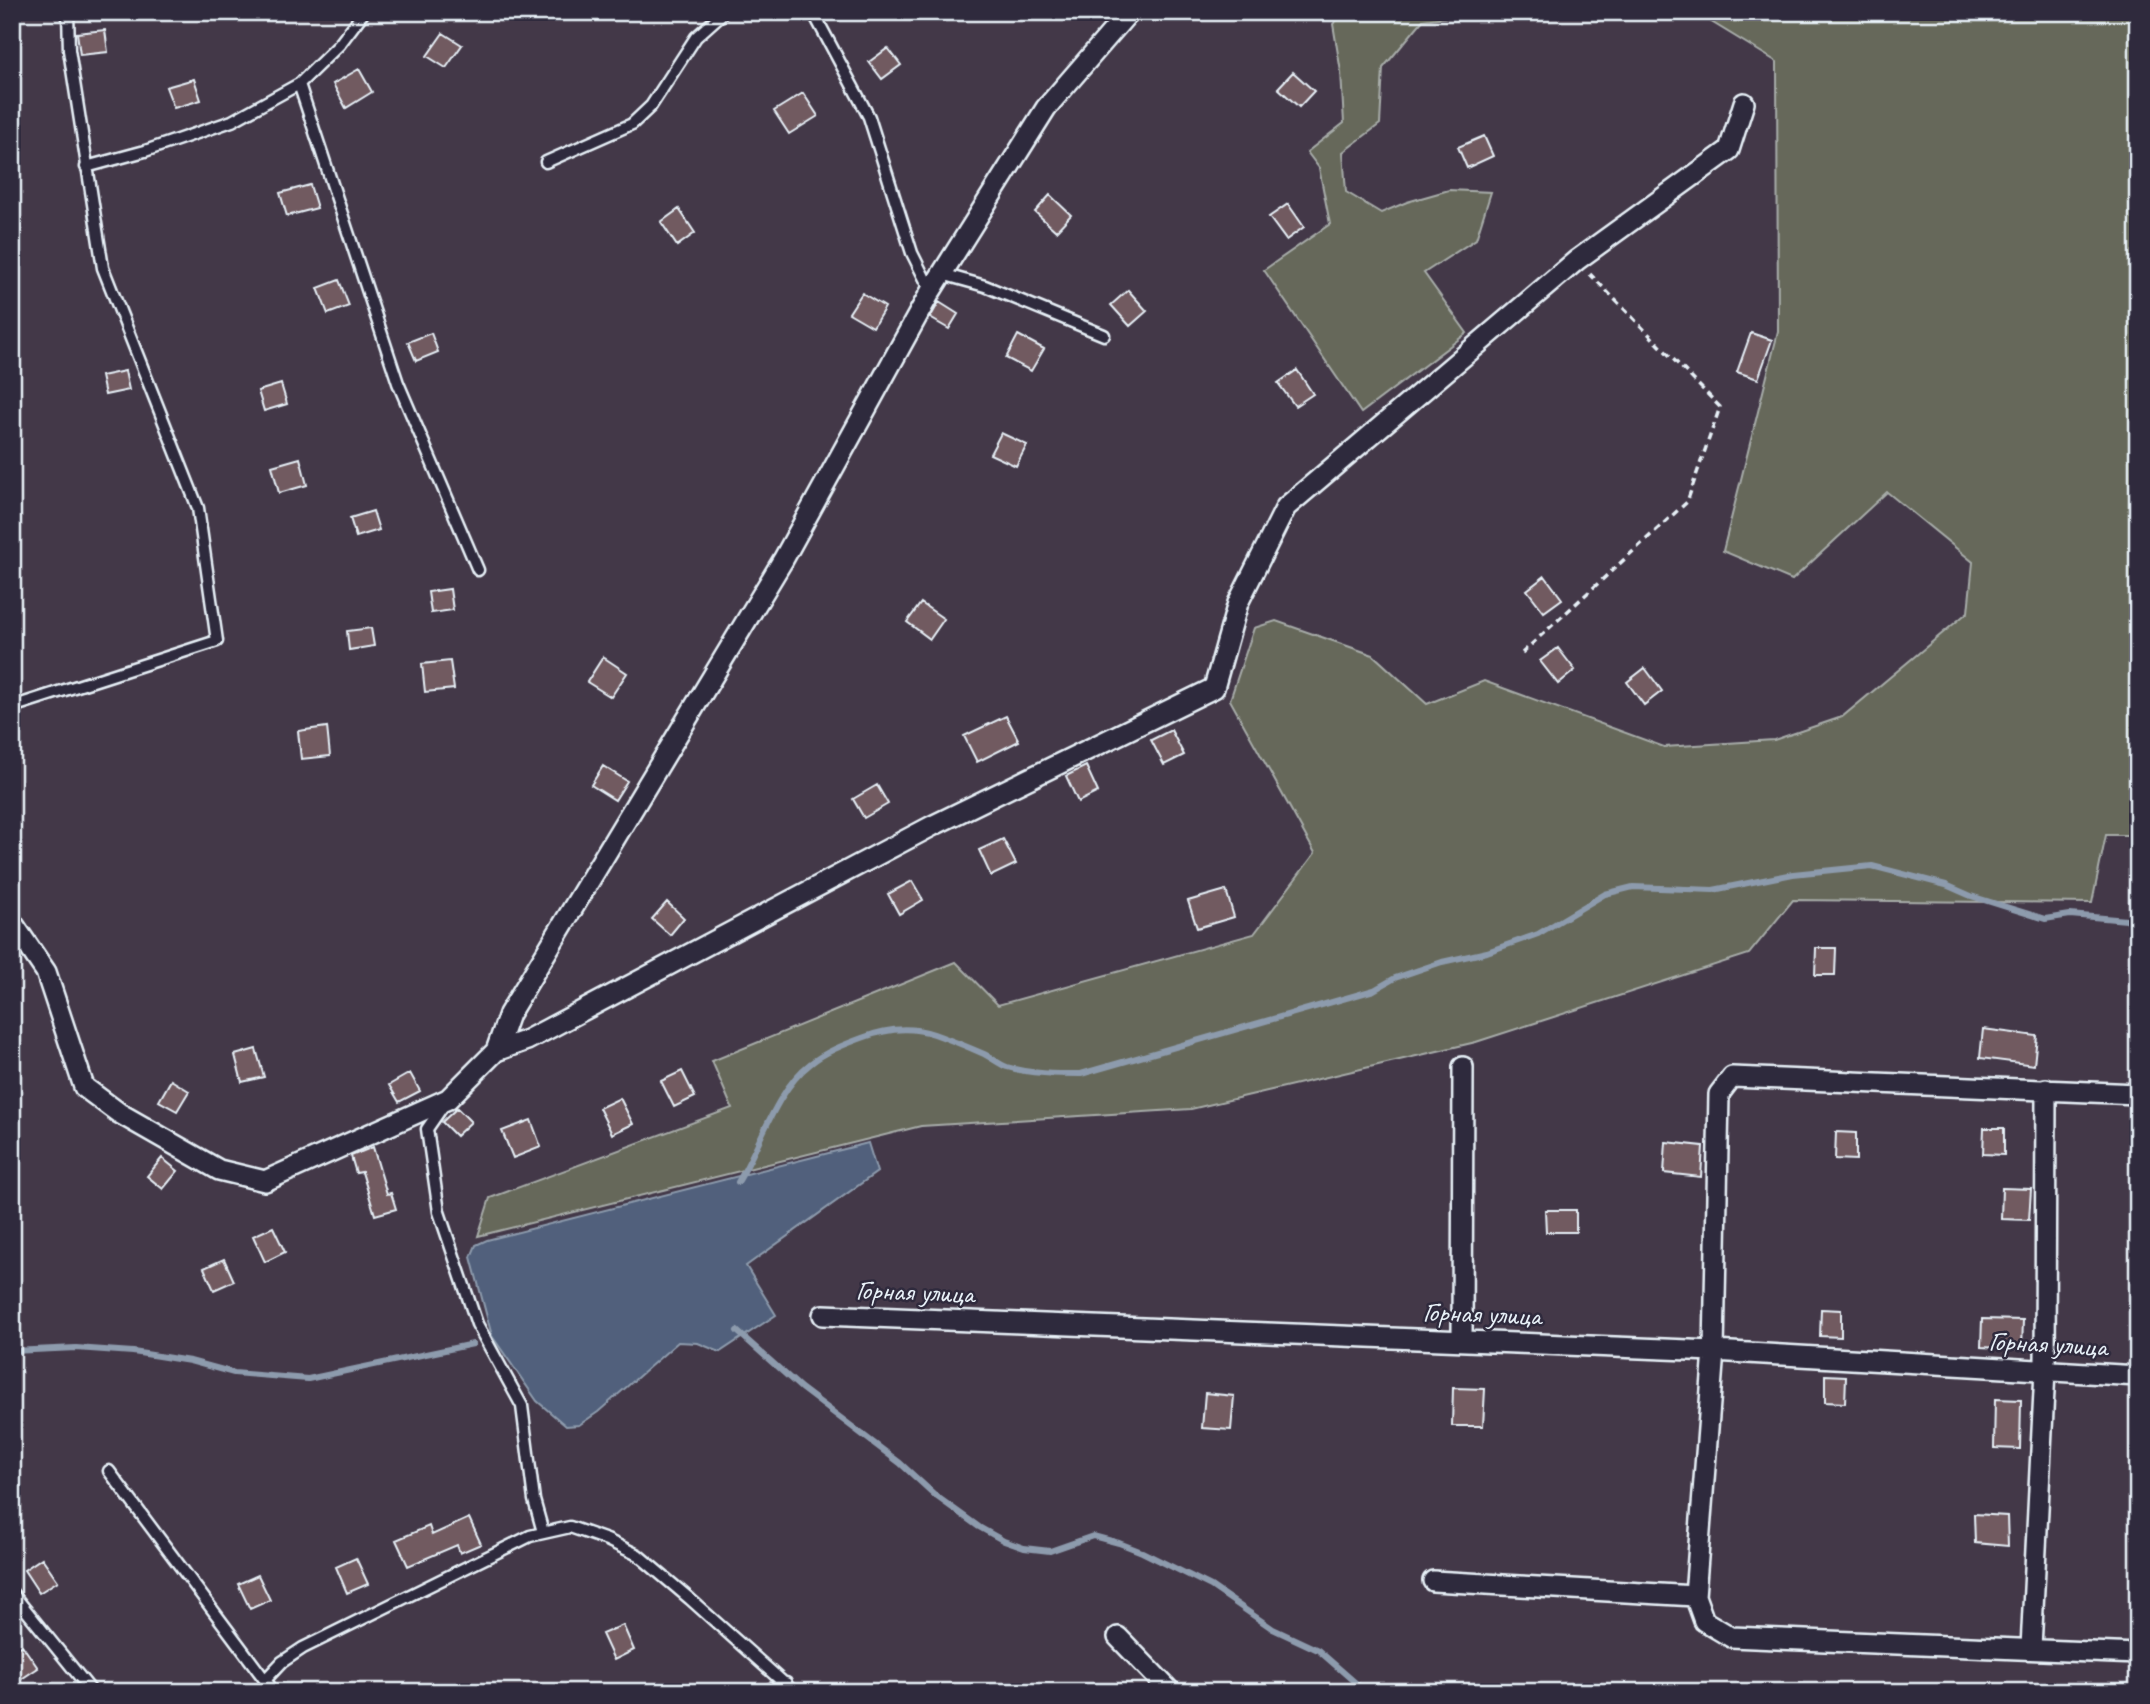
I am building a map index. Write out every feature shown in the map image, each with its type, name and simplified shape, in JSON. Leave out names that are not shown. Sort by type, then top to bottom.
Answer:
[{"type":"street","points":[[496,1051],[509,1014],[783,559],[931,291],[1046,108],[1129,12]]},
{"type":"street","points":[[12,922],[46,972],[84,1087],[119,1113],[219,1170],[265,1181],[448,1099],[496,1051],[527,1040],[932,826],[1214,688],[1238,603],[1286,507],[1577,260],[1729,150],[1744,103]]},
{"type":"street","points":[[1462,1340],[1463,1067]]},
{"type":"street","points":[[2138,1094],[1732,1077],[1719,1094],[1714,1351],[1695,1596],[1704,1622],[1731,1637],[2138,1654]]},
{"type":"street","points":[[2031,1648],[2045,1371],[2046,1089]]},
{"type":"street","name":"Горная улица","points":[[823,1315],[1714,1351],[2138,1376]]},
{"type":"street","points":[[1433,1581],[1695,1596]]},
{"type":"street","points":[[1118,1637],[1171,1692]]},
{"type":"lane","points":[[12,707],[217,641],[198,508],[103,268],[69,50],[68,12]]},
{"type":"lane","points":[[86,167],[145,151],[232,121],[299,84],[339,45],[364,12]]},
{"type":"lane","points":[[546,162],[632,124],[650,106],[696,37],[724,12]]},
{"type":"lane","points":[[813,12],[869,117],[912,253],[931,291]]},
{"type":"lane","points":[[299,84],[398,383],[478,570]]},
{"type":"lane","points":[[942,274],[985,286],[1104,335]]},
{"type":"lane","points":[[448,1099],[427,1129],[439,1212],[477,1324],[522,1406],[534,1500],[543,1532]]},
{"type":"lane","points":[[109,1471],[274,1692]]},
{"type":"lane","points":[[266,1679],[282,1662],[303,1648],[530,1536],[570,1527],[638,1555],[691,1598],[794,1692]]},
{"type":"lane","points":[[12,1593],[92,1692]]},
{"type":"lane","points":[[764,1692],[786,1683]]},
{"type":"path","points":[[1522,653],[1687,502],[1720,407],[1577,260]]},
{"type":"green space","points":[[1345,12],[1488,12],[1423,20],[1383,68],[1380,124],[1343,152],[1346,192],[1381,213],[1449,190],[1491,192],[1476,239],[1424,273],[1467,333],[1361,413],[1264,270],[1330,224],[1319,168],[1307,152],[1344,123],[1341,72],[1333,24]]},
{"type":"green space","points":[[1695,12],[2138,12],[2138,835],[2106,835],[2092,903],[1793,900],[1749,954],[1476,1042],[1191,1109],[921,1126],[478,1236],[490,1198],[732,1108],[712,1061],[956,962],[998,1005],[1254,934],[1315,853],[1230,700],[1254,628],[1276,621],[1373,655],[1427,704],[1484,681],[1664,747],[1774,740],[1842,717],[1968,612],[1973,562],[1887,492],[1792,580],[1723,551],[1778,332],[1777,62]]},
{"type":"water","points":[[868,1143],[877,1172],[746,1266],[776,1315],[720,1352],[698,1343],[678,1342],[598,1412],[579,1425],[566,1426],[537,1401],[492,1336],[471,1257],[476,1245]]},
{"type":"building","points":[[105,30],[108,52],[80,55],[77,33]]},
{"type":"building","points":[[443,33],[462,45],[446,68],[427,56]]},
{"type":"building","points":[[888,48],[901,65],[882,79],[869,62]]},
{"type":"building","points":[[359,69],[372,92],[346,108],[333,84]]},
{"type":"building","points":[[1293,72],[1314,91],[1299,107],[1278,88]]},
{"type":"building","points":[[194,79],[201,100],[174,108],[166,87]]},
{"type":"building","points":[[803,93],[818,116],[789,134],[774,111]]},
{"type":"building","points":[[1484,136],[1493,156],[1467,168],[1458,147]]},
{"type":"building","points":[[310,185],[317,208],[287,216],[280,193]]},
{"type":"building","points":[[1050,195],[1071,215],[1056,231],[1035,212]]},
{"type":"building","points":[[1288,204],[1304,227],[1286,240],[1269,217]]},
{"type":"building","points":[[679,209],[695,233],[677,246],[661,222]]},
{"type":"building","points":[[339,280],[349,306],[328,314],[318,288]]},
{"type":"building","points":[[1128,290],[1147,311],[1130,326],[1111,305]]},
{"type":"building","points":[[862,293],[885,307],[873,327],[849,313]]},
{"type":"building","points":[[939,302],[958,314],[949,329],[930,318]]},
{"type":"building","points":[[431,333],[438,352],[416,361],[408,342]]},
{"type":"building","points":[[1751,333],[1772,340],[1758,379],[1737,372]]},
{"type":"building","points":[[1018,335],[1044,349],[1031,371],[1006,358]]},
{"type":"building","points":[[1297,370],[1313,394],[1295,406],[1278,383]]},
{"type":"building","points":[[125,371],[129,390],[105,395],[101,376]]},
{"type":"building","points":[[281,384],[287,404],[264,411],[258,391]]},
{"type":"building","points":[[1001,433],[1027,445],[1016,466],[990,454]]},
{"type":"building","points":[[300,458],[307,485],[279,493],[272,466]]},
{"type":"building","points":[[373,511],[379,530],[356,537],[350,518]]},
{"type":"building","points":[[1545,576],[1562,599],[1544,612],[1527,590]]},
{"type":"building","points":[[450,589],[453,610],[431,613],[428,592]]},
{"type":"building","points":[[921,603],[944,619],[930,639],[907,622]]},
{"type":"building","points":[[371,628],[374,646],[349,650],[347,631]]},
{"type":"building","points":[[1558,648],[1575,670],[1558,684],[1540,661]]},
{"type":"building","points":[[603,657],[627,673],[611,697],[587,682]]},
{"type":"building","points":[[450,661],[454,689],[425,692],[422,664]]},
{"type":"building","points":[[1645,668],[1662,691],[1644,705],[1627,682]]},
{"type":"building","points":[[1006,716],[1019,741],[977,762],[964,736]]},
{"type":"building","points":[[327,727],[330,756],[301,759],[298,731]]},
{"type":"building","points":[[1171,730],[1184,755],[1164,765],[1151,740]]},
{"type":"building","points":[[603,766],[627,781],[615,800],[591,785]]},
{"type":"building","points":[[1086,766],[1098,792],[1078,802],[1066,776]]},
{"type":"building","points":[[877,785],[888,804],[864,818],[853,799]]},
{"type":"building","points":[[1003,839],[1016,864],[991,876],[979,850]]},
{"type":"building","points":[[912,881],[923,900],[899,914],[888,894]]},
{"type":"building","points":[[1226,890],[1234,917],[1197,928],[1188,901]]},
{"type":"building","points":[[667,902],[684,918],[670,935],[652,919]]},
{"type":"building","points":[[1816,948],[1836,948],[1835,975],[1815,975]]},
{"type":"building","points":[[1983,1029],[2037,1036],[2034,1065],[1980,1058]]},
{"type":"building","points":[[256,1049],[264,1077],[242,1082],[235,1055]]},
{"type":"building","points":[[682,1071],[695,1097],[674,1107],[661,1081]]},
{"type":"building","points":[[410,1073],[420,1091],[399,1102],[389,1085]]},
{"type":"building","points":[[171,1080],[189,1091],[177,1111],[159,1101]]},
{"type":"building","points":[[620,1098],[633,1124],[612,1134],[599,1108]]},
{"type":"building","points":[[457,1108],[471,1122],[456,1136],[442,1122]]},
{"type":"building","points":[[531,1120],[541,1147],[513,1158],[502,1131]]},
{"type":"building","points":[[1984,1128],[2004,1128],[2004,1155],[1983,1154]]},
{"type":"building","points":[[1836,1132],[1856,1133],[1856,1160],[1835,1159]]},
{"type":"building","points":[[1666,1142],[1703,1146],[1701,1177],[1664,1173]]},
{"type":"building","points":[[373,1147],[387,1194],[391,1193],[396,1209],[375,1215],[362,1172],[356,1173],[351,1156]]},
{"type":"building","points":[[162,1158],[178,1171],[163,1189],[147,1176]]},
{"type":"building","points":[[2002,1188],[2031,1189],[2029,1220],[2001,1219]]},
{"type":"building","points":[[1545,1210],[1576,1210],[1576,1232],[1546,1232]]},
{"type":"building","points":[[273,1227],[285,1252],[265,1262],[253,1236]]},
{"type":"building","points":[[224,1259],[234,1281],[214,1290],[204,1268]]},
{"type":"building","points":[[1821,1309],[1841,1310],[1841,1337],[1820,1336]]},
{"type":"building","points":[[1982,1319],[2023,1320],[2022,1349],[1981,1347]]},
{"type":"building","points":[[1825,1375],[1846,1376],[1845,1403],[1825,1402]]},
{"type":"building","points":[[1453,1388],[1485,1389],[1483,1426],[1452,1426]]},
{"type":"building","points":[[1205,1393],[1234,1396],[1231,1430],[1202,1428]]},
{"type":"building","points":[[1995,1399],[2021,1400],[2020,1449],[1994,1448]]},
{"type":"building","points":[[1974,1514],[2007,1516],[2008,1546],[1975,1543]]},
{"type":"building","points":[[469,1518],[481,1544],[460,1553],[457,1545],[408,1566],[396,1540],[429,1526],[432,1535]]},
{"type":"building","points":[[42,1558],[58,1581],[39,1593],[24,1570]]},
{"type":"building","points":[[356,1558],[368,1584],[347,1593],[336,1567]]},
{"type":"building","points":[[258,1575],[270,1600],[250,1609],[238,1584]]},
{"type":"building","points":[[623,1625],[634,1650],[614,1660],[602,1634]]},
{"type":"building","points":[[22,1645],[38,1668],[20,1680],[12,1669],[12,1651]]},
{"type":"waterway","points":[[738,1182],[778,1103],[798,1075],[828,1052],[871,1035],[916,1030],[978,1051],[1007,1067],[1053,1074],[1081,1074],[1374,990],[1395,978],[1442,962],[1487,952],[1538,934],[1605,894],[1633,887],[1713,890],[1793,874],[1872,866],[1946,885],[1971,896],[2045,919],[2070,915],[2138,921]]},
{"type":"waterway","points":[[737,1331],[801,1388],[979,1527],[1004,1541],[1024,1548],[1050,1551],[1093,1536],[1142,1552],[1211,1586],[1273,1629],[1318,1650],[1366,1692]]},
{"type":"waterway","points":[[12,1351],[76,1348],[133,1352],[190,1361],[234,1373],[308,1379],[473,1344]]}]
